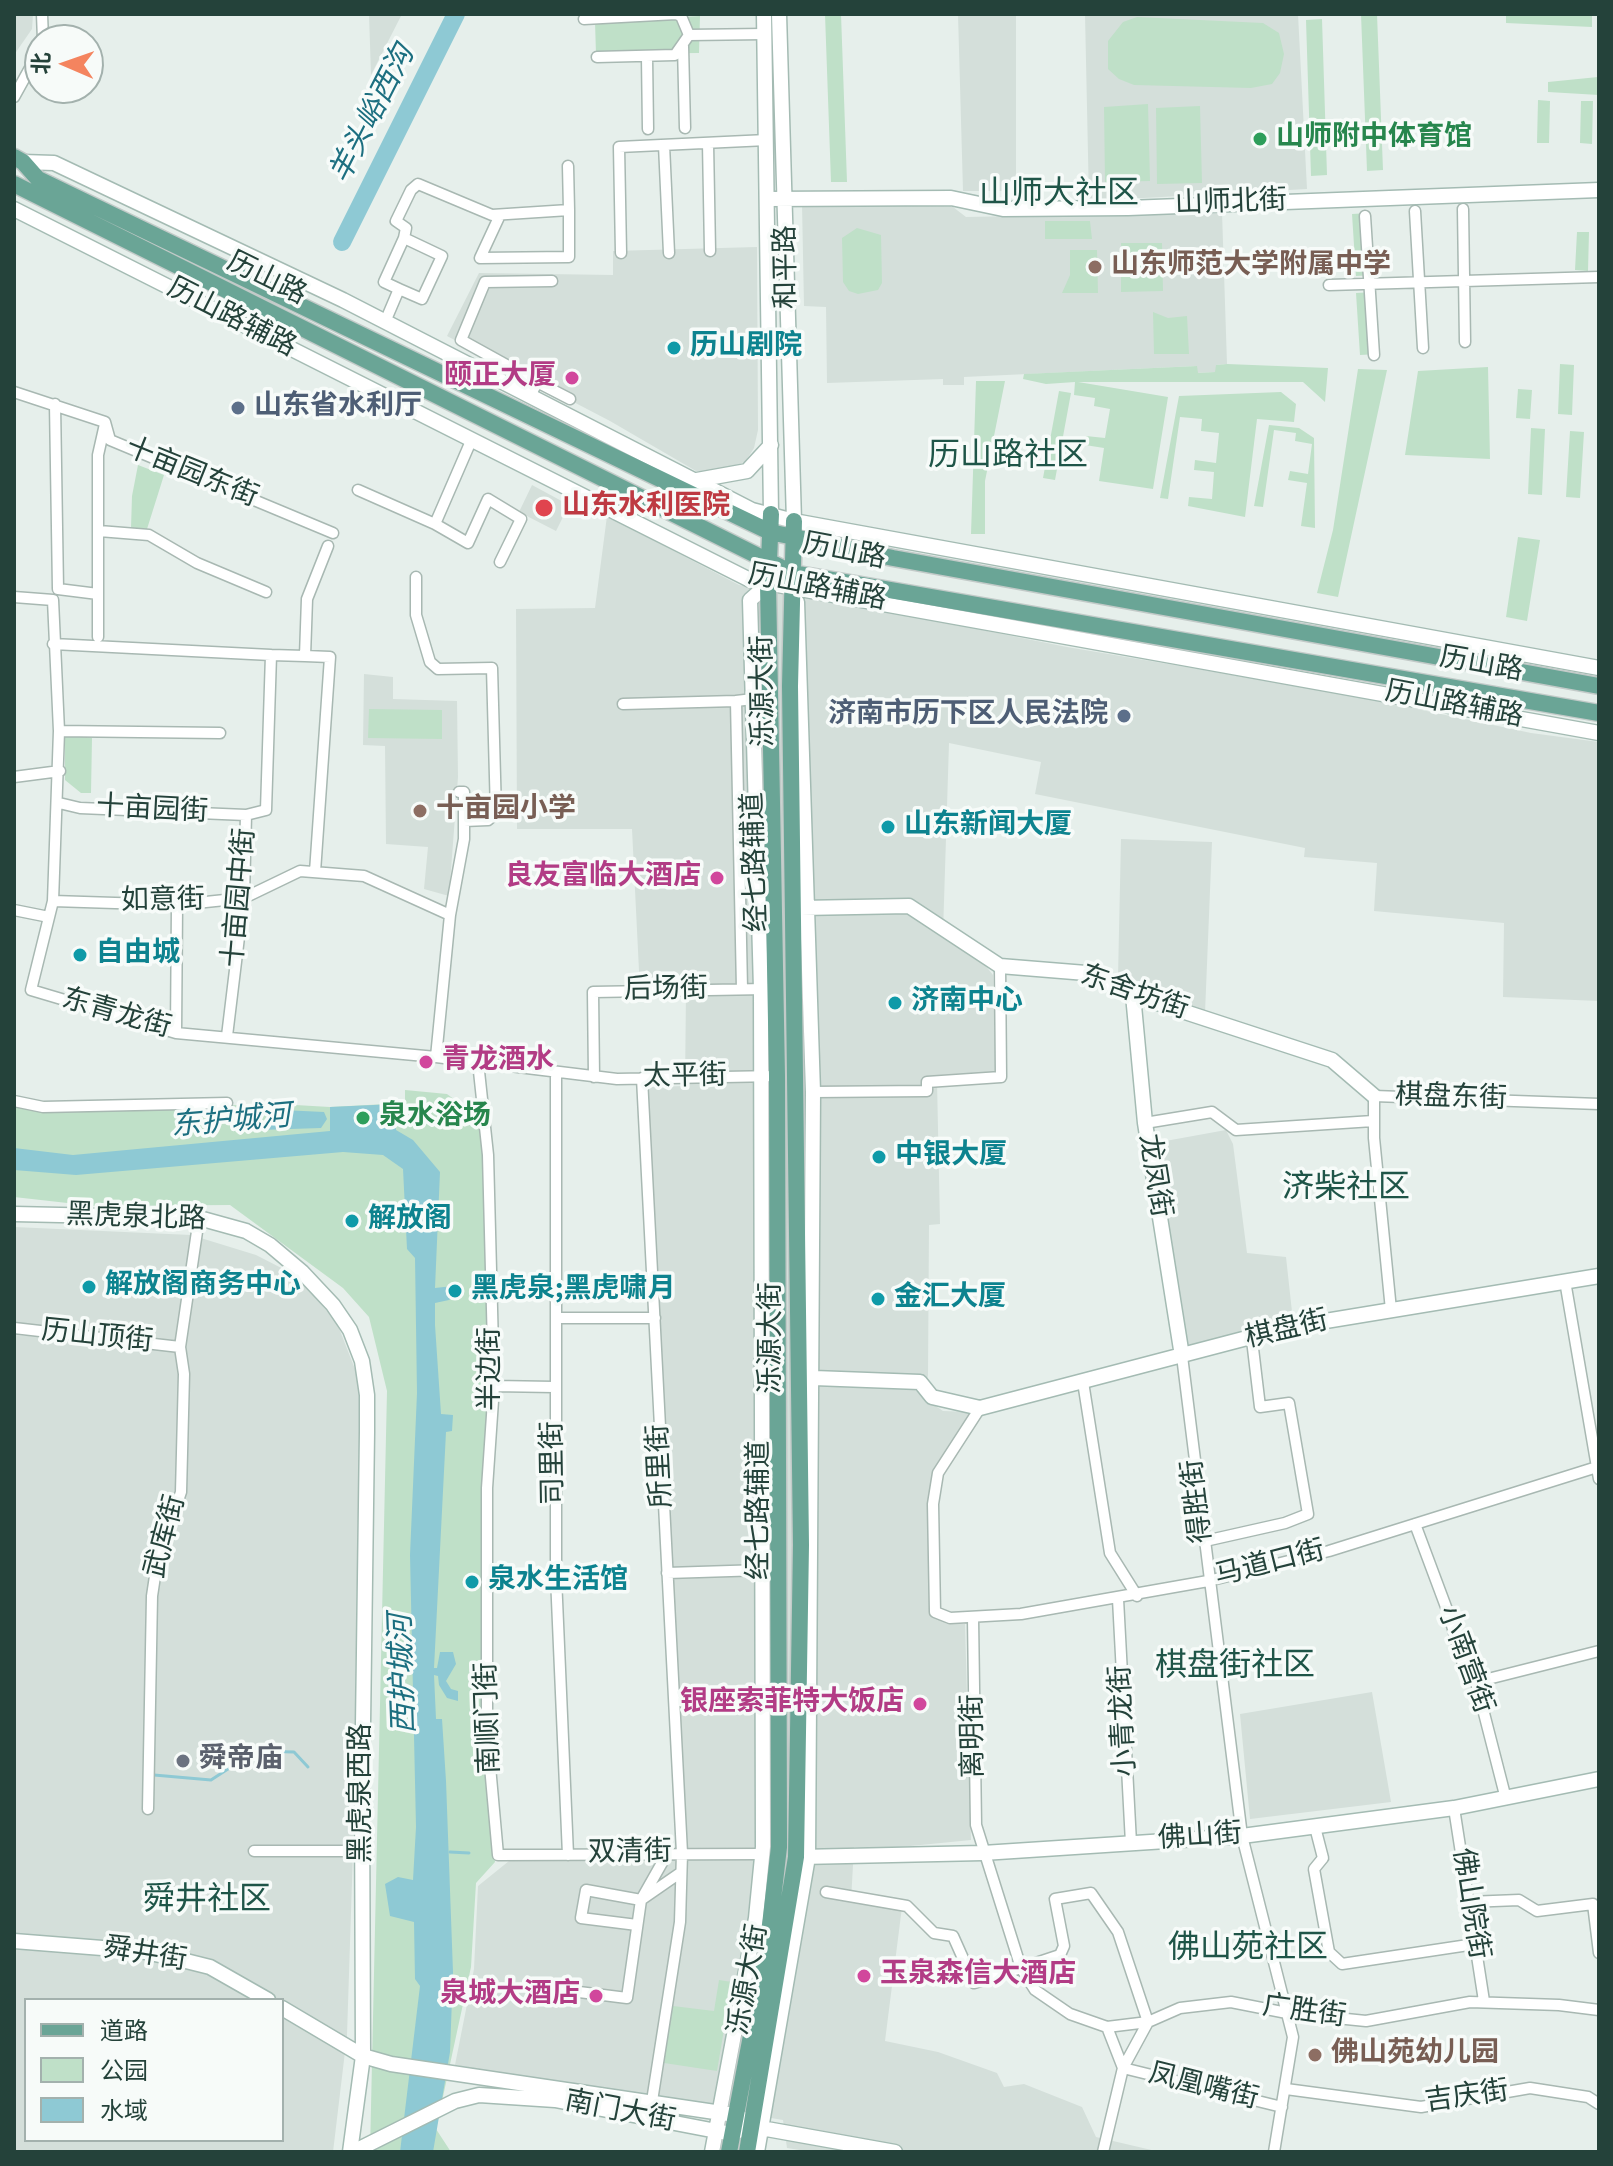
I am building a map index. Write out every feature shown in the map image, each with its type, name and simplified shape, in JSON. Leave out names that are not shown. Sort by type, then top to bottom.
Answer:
[{"type":"main road","name":"历山路","points":[[19,160],[38,179],[770,532],[794,529],[893,558],[1599,686]]},
{"type":"main road","name":"历山路","points":[[14,184],[769,559],[791,580],[1599,713]]},
{"type":"main road","name":"泺源大街","points":[[729,2152],[732,2134],[727,2113],[767,1951],[779,1847],[777,1076],[768,988],[768,584],[771,514]]},
{"type":"main road","name":"泺源大街","points":[[747,2152],[756,2127],[802,1857],[803,908],[791,580],[794,529]]},
{"type":"street","name":"和平路","points":[[764,14],[771,514]]},
{"type":"street","name":"和平路","points":[[779,14],[787,198],[794,529]]},
{"type":"street","points":[[584,19],[597,15],[681,15],[689,35]]},
{"type":"street","points":[[689,35],[764,34]]},
{"type":"street","points":[[597,57],[675,55],[689,35]]},
{"type":"street","points":[[683,46],[685,128]]},
{"type":"street","points":[[647,57],[648,129]]},
{"type":"street","points":[[14,97],[24,79]]},
{"type":"street","points":[[621,253],[619,147],[767,140]]},
{"type":"street","points":[[708,143],[710,251]]},
{"type":"street","points":[[664,145],[669,253]]},
{"type":"street","points":[[19,160],[54,163],[385,322],[534,389],[570,399]]},
{"type":"street","points":[[500,215],[480,258],[569,257],[568,166]]},
{"type":"street","points":[[404,238],[442,256],[422,299],[384,282],[406,228],[396,221],[411,190],[418,184],[492,215],[569,210]]},
{"type":"street","name":"山师北街","points":[[768,199],[951,198],[1003,209],[1128,208],[1599,190]]},
{"type":"street","name":"历山路辅路","points":[[14,209],[750,580],[768,584],[791,580],[1599,733]]},
{"type":"street","points":[[1463,209],[1465,342]]},
{"type":"street","points":[[1415,211],[1423,348]]},
{"type":"street","points":[[1365,216],[1374,355]]},
{"type":"street","points":[[1329,285],[1599,277]]},
{"type":"street","points":[[552,281],[485,282],[461,340],[534,389],[752,510],[771,514],[794,529],[1599,668]]},
{"type":"street","points":[[385,322],[399,289]]},
{"type":"street","name":"十亩园东街","points":[[14,392],[105,422],[110,440],[333,533]]},
{"type":"street","points":[[55,404],[58,589],[98,594]]},
{"type":"street","points":[[98,637],[98,455],[105,422]]},
{"type":"street","points":[[435,524],[471,441]]},
{"type":"street","points":[[697,480],[747,471],[771,444]]},
{"type":"street","points":[[358,490],[435,524],[468,543],[488,499],[521,519],[500,562]]},
{"type":"street","points":[[99,531],[149,535],[197,563],[266,592]]},
{"type":"street","points":[[305,656],[307,599],[328,546]]},
{"type":"street","points":[[416,577],[416,615],[430,662],[438,669],[492,668],[496,813],[488,820],[464,821]]},
{"type":"street","name":"经七路辅道","points":[[712,2152],[714,2130],[727,2113],[756,1918],[762,1854],[758,1076],[768,988],[750,600],[768,584]]},
{"type":"street","name":"东青龙街","points":[[14,597],[53,600],[59,731],[59,803],[53,901],[31,990],[176,1033],[436,1057],[594,1077]]},
{"type":"street","points":[[53,644],[330,657],[315,872]]},
{"type":"street","name":"十亩园中街","points":[[227,1036],[244,898],[246,815],[266,810],[271,655]]},
{"type":"street","points":[[623,704],[753,699]]},
{"type":"street","points":[[736,701],[742,989]]},
{"type":"street","points":[[59,731],[220,733]]},
{"type":"street","points":[[14,777],[60,771]]},
{"type":"street","points":[[436,1057],[450,915],[464,821],[464,792],[459,792]]},
{"type":"street","name":"十亩园街","points":[[59,803],[80,808],[246,815]]},
{"type":"street","name":"如意街","points":[[53,901],[177,905],[244,898],[300,871],[364,876],[450,915]]},
{"type":"street","points":[[176,1033],[177,905]]},
{"type":"street","name":"东舍坊街","points":[[803,908],[909,906],[1000,966],[1086,973],[1133,995],[1332,1060],[1374,1096]]},
{"type":"street","name":"经七路辅道","points":[[802,1857],[814,1378],[813,1092],[803,908]]},
{"type":"street","points":[[14,910],[49,917]]},
{"type":"street","points":[[813,1092],[927,1091],[927,1082],[1001,1077],[1000,966]]},
{"type":"street","name":"后场街","points":[[594,1077],[593,992],[768,988]]},
{"type":"street","name":"龙凤街","points":[[1133,995],[1145,1123],[1182,1356]]},
{"type":"street","name":"半边街","points":[[478,1062],[488,1155],[494,1386],[487,1488],[489,1580]]},
{"type":"street","name":"司里街","points":[[556,1072],[556,1577],[568,1855]]},
{"type":"street","name":"太平街","points":[[594,1077],[777,1076]]},
{"type":"street","name":"所里街","points":[[642,1078],[682,1853],[680,1922],[652,2101]]},
{"type":"street","name":"棋盘东街","points":[[1391,1310],[1373,1121],[1374,1096],[1599,1104]]},
{"type":"street","points":[[14,1101],[43,1107],[227,1103]]},
{"type":"street","points":[[1145,1123],[1212,1112],[1236,1130],[1373,1121]]},
{"type":"street","name":"黑虎泉北路","points":[[14,1214],[199,1218],[246,1231],[270,1245],[333,1305],[350,1330],[362,1361],[367,1395],[367,1432]]},
{"type":"street","name":"武库街","points":[[148,1809],[152,1596],[157,1563],[181,1492],[184,1374],[180,1347],[199,1218]]},
{"type":"street","name":"棋盘街","points":[[980,1408],[1252,1340],[1289,1327],[1599,1276]]},
{"type":"street","points":[[1565,1281],[1599,1479]]},
{"type":"street","points":[[556,1318],[655,1318]]},
{"type":"street","name":"历山顶街","points":[[14,1328],[180,1347]]},
{"type":"street","name":"马道口街","points":[[1205,1541],[1285,1523],[1308,1514],[1300,1482],[1289,1403],[1260,1407],[1252,1340]]},
{"type":"street","name":"得胜街","points":[[1182,1356],[1242,1836],[1293,2037],[1274,2152]]},
{"type":"street","points":[[814,1378],[920,1382],[932,1397],[980,1408]]},
{"type":"street","points":[[1083,1382],[1110,1553],[1137,1596]]},
{"type":"street","points":[[494,1386],[554,1387]]},
{"type":"street","name":"马道口街","points":[[980,1408],[938,1473],[933,1504],[935,1612],[950,1618],[973,1618],[1118,1599],[1208,1581],[1329,1551],[1597,1467]]},
{"type":"street","name":"黑虎泉西路","points":[[351,2152],[363,2056],[367,1432]]},
{"type":"street","name":"小南营街","points":[[1415,1524],[1449,1615],[1466,1675],[1476,1682],[1506,1799]]},
{"type":"street","points":[[667,1573],[762,1570]]},
{"type":"street","points":[[489,1580],[556,1577]]},
{"type":"street","name":"南顺门街","points":[[489,1580],[487,1733],[498,1855]]},
{"type":"street","name":"小青龙街","points":[[1118,1599],[1131,1843]]},
{"type":"street","name":"离明街","points":[[973,1618],[976,1825],[1021,1968]]},
{"type":"street","points":[[1476,1682],[1599,1651]]},
{"type":"street","name":"佛山街","points":[[802,1857],[983,1853],[1242,1836],[1454,1808],[1599,1779]]},
{"type":"street","name":"佛山院街","points":[[1454,1808],[1484,2001]]},
{"type":"street","points":[[1315,1827],[1323,1858],[1314,1869],[1329,1952],[1342,1964],[1475,1944]]},
{"type":"street","points":[[254,1851],[362,1851]]},
{"type":"street","points":[[555,1989],[627,1998],[641,1900],[667,1854]]},
{"type":"street","name":"双清街","points":[[498,1855],[762,1854]]},
{"type":"street","points":[[637,1925],[581,1918],[586,1890],[641,1900],[680,1873]]},
{"type":"street","points":[[826,1892],[907,1906],[934,1933],[953,1936],[974,1983],[1060,1955],[1064,1946],[1055,1899],[1091,1893],[1118,1932],[1148,2022],[1123,2068],[1103,2152]]},
{"type":"street","points":[[1468,1902],[1519,1900],[1537,1911],[1593,1904],[1599,1953]]},
{"type":"street","name":"舜井街","points":[[14,1941],[140,1951],[174,1958],[210,1967],[264,1998]]},
{"type":"street","points":[[1021,1968],[1035,1990],[1070,2014],[1107,2027],[1123,2068]]},
{"type":"street","name":"广胜街","points":[[1107,2027],[1148,2022],[1180,2008],[1231,2002],[1287,2013],[1366,2021],[1484,2001],[1599,2010]]},
{"type":"street","points":[[284,2009],[363,2056]]},
{"type":"street","name":"南门大街","points":[[363,2056],[465,2077],[727,2113],[756,2127]]},
{"type":"street","name":"凤凰嘴街","points":[[1123,2068],[1282,2107]]},
{"type":"street","name":"吉庆街","points":[[1286,2089],[1421,2107],[1530,2088],[1588,2097],[1599,2104]]},
{"type":"street","name":"南门大街","points":[[351,2152],[455,2101],[479,2095],[555,2100],[732,2134]]},
{"type":"street","points":[[732,2134],[756,2127],[895,2152]]},
{"type":"street","points":[[756,2127],[757,2152]]},
{"type":"shaded area","points":[[14,14],[33,14],[32,24],[24,24],[24,41],[14,55]]},
{"type":"shaded area","points":[[369,14],[402,14],[371,75]]},
{"type":"shaded area","points":[[958,14],[1016,14],[1016,191],[963,191]]},
{"type":"shaded area","name":"山东师范大学附属中学","points":[[1085,14],[1298,14],[1307,189],[1089,201]]},
{"type":"shaded area","name":"山东师范大学附属中学","points":[[802,204],[953,207],[966,217],[1222,212],[1227,364],[1216,365],[1216,372],[1197,373],[1196,366],[964,377],[964,385],[943,385],[943,379],[827,383],[826,307],[804,306]]},
{"type":"shaded area","points":[[757,247],[758,430],[754,448],[745,462],[716,472],[696,471],[610,421],[447,336],[479,273],[613,275],[613,251]]},
{"type":"shaded area","name":"山东水利医院","points":[[532,485],[569,505],[556,531],[519,512]]},
{"type":"shaded area","points":[[607,516],[739,585],[982,627],[982,630],[1067,647],[1346,694],[1531,733],[1599,742],[1599,1001],[1503,997],[1504,923],[1374,911],[1377,863],[1304,857],[1305,848],[1035,794],[1041,762],[949,743],[943,933],[976,954],[993,975],[996,1076],[937,1081],[940,1224],[929,1225],[928,1375],[924,1398],[943,1411],[972,1412],[933,1472],[929,1506],[932,1616],[947,1624],[965,1624],[971,1840],[880,1849],[854,1847],[851,1901],[902,1907],[885,2041],[938,2052],[997,2073],[1004,2087],[1024,2084],[1082,2107],[1096,2137],[1160,2152],[812,2152],[787,2148],[783,2120],[455,2065],[474,1969],[478,1886],[509,1861],[687,1857],[648,1087],[685,1086],[686,991],[640,991],[632,829],[517,829],[516,609],[595,608]]},
{"type":"shaded area","name":"十亩园小学","points":[[364,674],[393,677],[393,699],[457,701],[458,777],[449,896],[424,889],[428,847],[386,844],[385,746],[363,745]]},
{"type":"shaded area","points":[[1121,839],[1212,842],[1205,1013],[1118,977]]},
{"type":"shaded area","points":[[1226,1130],[1233,1144],[1247,1253],[1286,1257],[1293,1321],[1186,1354],[1149,1144]]},
{"type":"shaded area","points":[[14,1227],[191,1235],[256,1255],[297,1276],[337,1323],[360,1382],[347,2035],[333,2152],[14,2152],[14,1335],[86,1340],[14,1333]]},
{"type":"shaded area","points":[[1372,1692],[1391,1802],[1250,1819],[1240,1714]]},
{"type":"green space","points":[[825,14],[841,14],[847,182],[831,182]]},
{"type":"green space","points":[[1361,14],[1377,14],[1383,170],[1367,171]]},
{"type":"green space","points":[[1506,14],[1592,14],[1592,27],[1506,23]]},
{"type":"green space","points":[[700,16],[699,53],[596,54],[595,22]]},
{"type":"green space","points":[[1137,17],[1263,23],[1279,33],[1284,54],[1280,73],[1272,84],[1251,88],[1134,85],[1119,79],[1108,69],[1108,41],[1123,22]]},
{"type":"green space","points":[[1322,19],[1327,175],[1311,176],[1306,20]]},
{"type":"green space","points":[[1599,51],[1599,95],[1548,92],[1548,82],[1598,77]]},
{"type":"green space","points":[[1538,100],[1550,101],[1549,143],[1537,143]]},
{"type":"green space","points":[[1581,101],[1593,101],[1592,144],[1580,143]]},
{"type":"green space","points":[[1148,104],[1150,181],[1105,182],[1104,107]]},
{"type":"green space","points":[[1200,106],[1202,183],[1157,184],[1156,108]]},
{"type":"green space","points":[[1370,213],[1374,275],[1356,276],[1352,214]]},
{"type":"green space","points":[[1045,221],[1090,221],[1092,239],[1045,239]]},
{"type":"green space","points":[[857,228],[881,235],[882,283],[878,290],[858,294],[849,291],[843,282],[842,238]]},
{"type":"green space","points":[[1577,232],[1589,232],[1588,271],[1575,270]]},
{"type":"green space","points":[[1121,243],[1162,243],[1163,291],[1121,292]]},
{"type":"green space","points":[[1070,250],[1097,250],[1098,293],[1062,293],[1070,275]]},
{"type":"green space","points":[[1375,292],[1378,354],[1360,355],[1356,293]]},
{"type":"green space","points":[[1153,312],[1168,318],[1187,316],[1189,354],[1154,354]]},
{"type":"green space","points":[[1560,364],[1574,365],[1572,415],[1558,414]]},
{"type":"green space","points":[[1216,365],[1328,368],[1325,402],[1303,382],[1078,382],[1168,397],[1153,489],[1099,481],[1104,448],[1085,445],[1086,436],[1105,438],[1110,409],[1094,406],[1095,398],[1074,395],[1075,382],[1046,384],[1023,379],[1024,374],[1197,366],[1198,373],[1215,372]]},
{"type":"green space","points":[[1488,367],[1490,459],[1405,455],[1418,371]]},
{"type":"green space","points":[[1358,369],[1387,370],[1338,597],[1317,593],[1333,530]]},
{"type":"green space","points":[[976,381],[1005,381],[985,481],[985,534],[971,534]]},
{"type":"green space","points":[[1518,389],[1532,390],[1530,419],[1516,418]]},
{"type":"green space","points":[[1059,391],[1071,393],[1055,480],[1043,478]]},
{"type":"green space","points":[[1281,392],[1296,404],[1294,422],[1257,419],[1245,517],[1188,506],[1189,497],[1212,499],[1214,472],[1194,470],[1195,460],[1216,463],[1219,433],[1201,431],[1202,419],[1180,417],[1168,499],[1160,498],[1179,396]]},
{"type":"green space","points":[[1269,425],[1299,428],[1314,438],[1315,528],[1301,526],[1307,483],[1288,480],[1290,471],[1308,474],[1312,444],[1295,441],[1296,433],[1274,430],[1263,507],[1254,506]]},
{"type":"green space","points":[[1531,428],[1545,429],[1542,495],[1528,494]]},
{"type":"green space","points":[[1570,431],[1584,432],[1580,498],[1566,497]]},
{"type":"green space","points":[[138,465],[164,475],[147,529],[131,528],[132,496]]},
{"type":"green space","points":[[1518,537],[1540,540],[1527,621],[1506,617]]},
{"type":"green space","points":[[369,709],[442,710],[442,739],[368,738]]},
{"type":"green space","points":[[65,733],[92,738],[91,793],[81,793],[65,780]]},
{"type":"green space","points":[[405,1090],[447,1094],[479,1118],[487,1174],[491,1311],[484,1732],[495,1862],[476,1883],[471,1967],[436,2129],[451,2152],[370,2152],[387,1391],[369,1317],[343,1288],[230,1205],[94,1206],[14,1197],[14,1104],[43,1110],[278,1104],[330,1107],[405,1103]]},
{"type":"green space","points":[[719,1980],[732,1982],[717,2071],[664,2063],[673,2006],[714,2011]]},
{"type":"water","points":[[395,1104],[396,1130],[413,1140],[440,1172],[435,1288],[453,1286],[455,1294],[449,1300],[435,1303],[441,1414],[453,1415],[452,1431],[446,1432],[434,1668],[437,1668],[440,1652],[453,1652],[456,1664],[446,1681],[451,1689],[458,1691],[458,1701],[447,1698],[439,1685],[438,1676],[434,1675],[436,1719],[442,1719],[446,1781],[453,1972],[450,2052],[433,2152],[400,2152],[420,1986],[415,1979],[414,1922],[390,1916],[385,1884],[398,1877],[413,1880],[416,1827],[410,1555],[417,1393],[415,1258],[407,1249],[403,1169],[383,1155],[343,1152],[76,1175],[14,1170],[14,1148],[73,1155],[330,1131],[330,1107]]},
{"type":"water","points":[[282,1110],[324,1112],[327,1119],[321,1128],[260,1130],[259,1125],[273,1121]]},
{"type":"waterway","name":"羊头峪西沟","points":[[342,242],[456,14]]},
{"type":"waterway","points":[[154,1775],[211,1780],[231,1767],[244,1752],[255,1751],[294,1752],[308,1767]]},
{"type":"waterway","points":[[450,1852],[469,1853]]},
{"type":"place","name":"山师附中体育馆","points":[[1260,139]]},
{"type":"place","name":"山东师范大学附属中学","points":[[1095,267]]},
{"type":"place","name":"历山剧院","points":[[674,348]]},
{"type":"place","name":"颐正大厦","points":[[572,378]]},
{"type":"place","name":"山东省水利厅","points":[[238,408]]},
{"type":"place","name":"山东水利医院","points":[[544,508]]},
{"type":"place","name":"济南市历下区人民法院","points":[[1124,716]]},
{"type":"place","name":"十亩园小学","points":[[420,811]]},
{"type":"place","name":"山东新闻大厦","points":[[888,827]]},
{"type":"place","name":"良友富临大酒店","points":[[717,878]]},
{"type":"place","name":"自由城","points":[[80,955]]},
{"type":"place","name":"济南中心","points":[[895,1003]]},
{"type":"place","name":"青龙酒水","points":[[426,1062]]},
{"type":"place","name":"泉水浴场","points":[[363,1118]]},
{"type":"place","name":"中银大厦","points":[[879,1157]]},
{"type":"place","name":"解放阁","points":[[352,1221]]},
{"type":"place","name":"解放阁商务中心","points":[[89,1287]]},
{"type":"place","name":"黑虎泉;黑虎啸月","points":[[455,1291]]},
{"type":"place","name":"金汇大厦","points":[[878,1299]]},
{"type":"place","name":"泉水生活馆","points":[[472,1582]]},
{"type":"place","name":"银座索菲特大饭店","points":[[920,1704]]},
{"type":"place","name":"舜帝庙","points":[[183,1761]]},
{"type":"place","name":"玉泉森信大酒店","points":[[864,1976]]},
{"type":"place","name":"泉城大酒店","points":[[596,1996]]},
{"type":"place","name":"佛山苑幼儿园","points":[[1315,2055]]},
{"type":"district","name":"山师大社区","points":[[1059,196]]},
{"type":"district","name":"历山路社区","points":[[1008,458]]},
{"type":"district","name":"济柴社区","points":[[1346,1190]]},
{"type":"district","name":"棋盘街社区","points":[[1235,1668]]},
{"type":"district","name":"舜井社区","points":[[207,1902]]},
{"type":"district","name":"佛山苑社区","points":[[1248,1950]]},
{"type":"water label","name":"东护城河","points":[[231,1123]]},
{"type":"water label","name":"西护城河","points":[[405,1674]]}]
